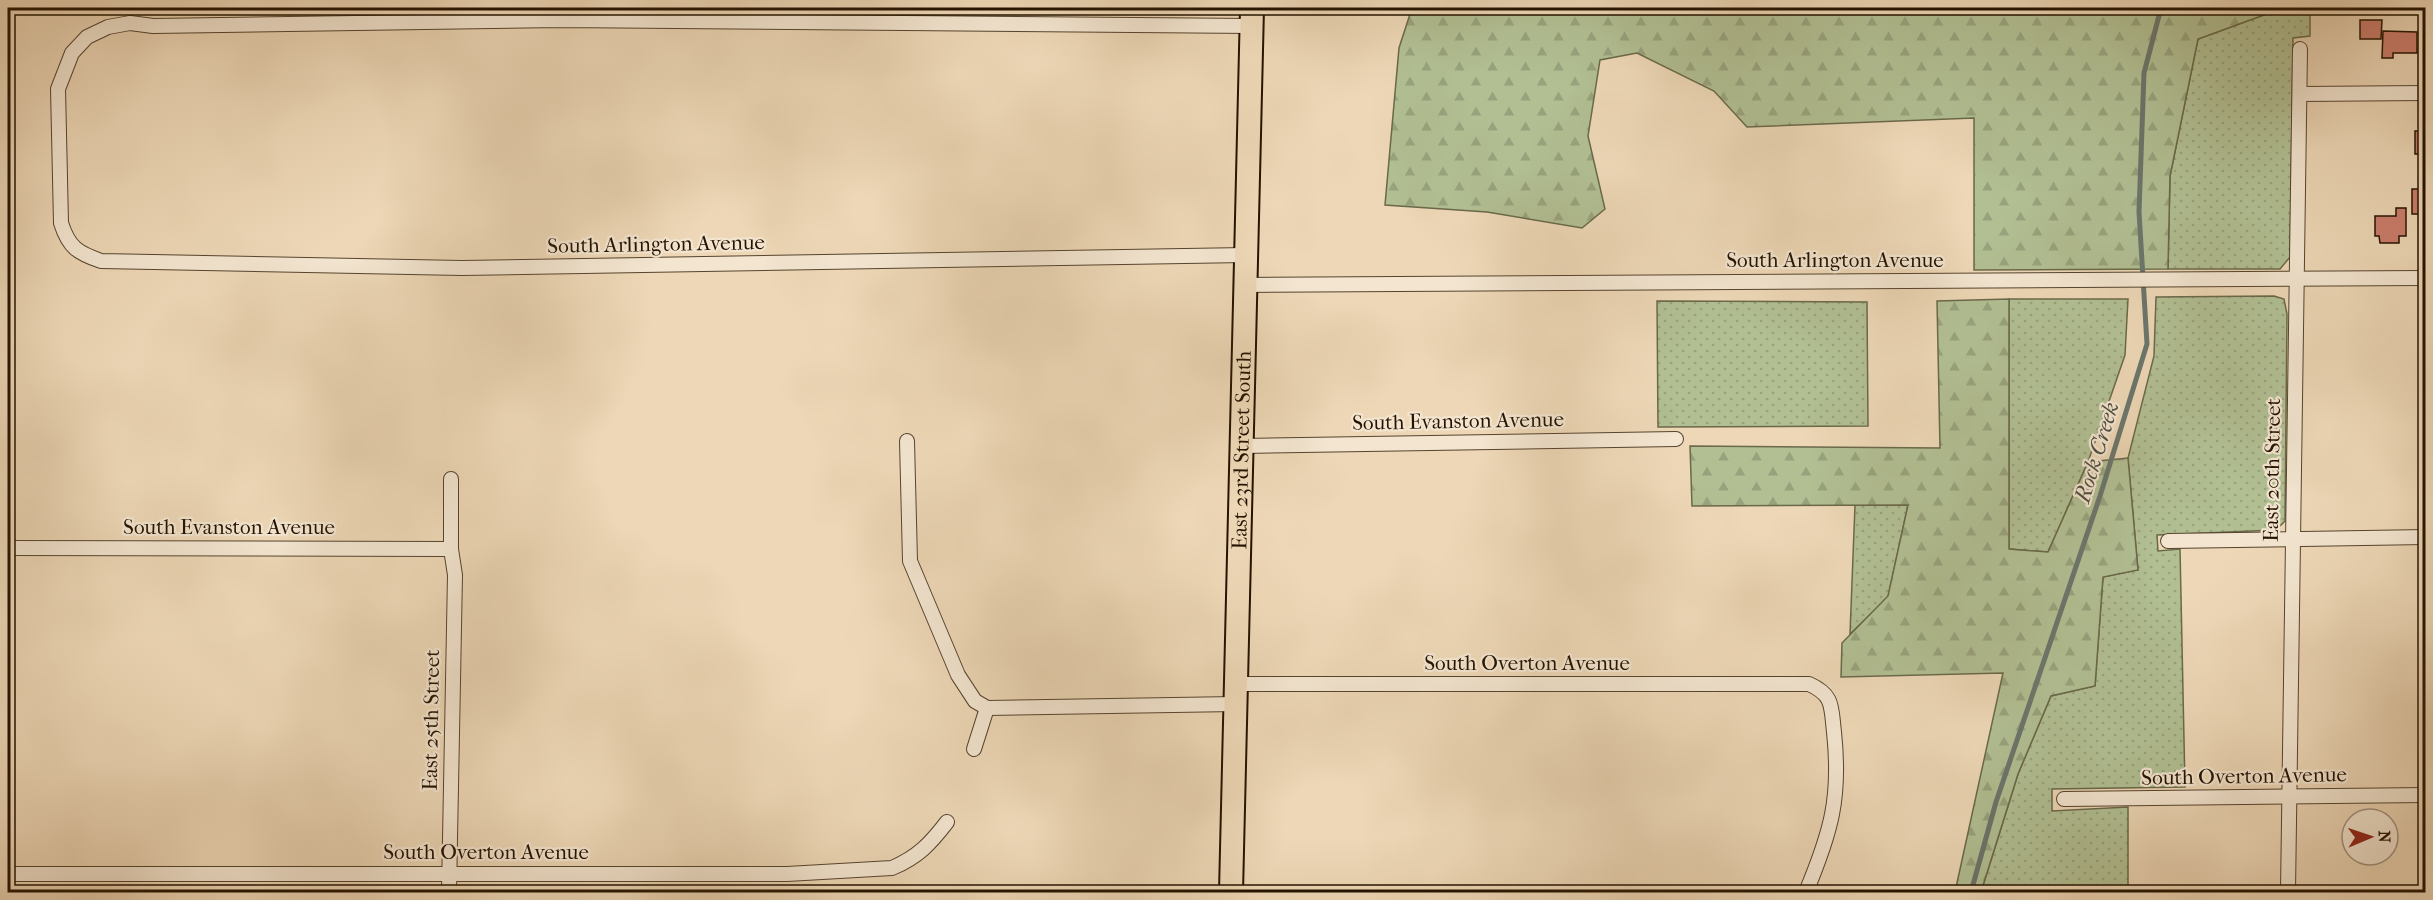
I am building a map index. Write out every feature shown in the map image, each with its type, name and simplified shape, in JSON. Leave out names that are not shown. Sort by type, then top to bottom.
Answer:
[{"type":"main road","name":"East 23rd Street South","points":[[1232,892],[1252,17]]},
{"type":"street","name":"South Arlington Avenue","points":[[1246,255],[462,268],[101,261],[78,253],[65,236],[61,223],[58,89],[72,53],[87,37],[108,27],[130,23],[153,26],[560,20],[1252,17]]},
{"type":"street","name":"East 20th Street","points":[[2288,892],[2300,49]]},
{"type":"street","points":[[2300,93],[2426,93]]},
{"type":"street","name":"South Arlington Avenue","points":[[1246,285],[2426,278]]},
{"type":"street","name":"South Evanston Avenue","points":[[1242,446],[1676,439]]},
{"type":"street","points":[[907,441],[910,561],[958,675],[975,701],[987,708],[974,749]]},
{"type":"street","name":"East 25th Street","points":[[449,892],[455,575],[451,549],[451,479]]},
{"type":"street","points":[[2168,541],[2426,537]]},
{"type":"street","name":"South Evanston Avenue","points":[[8,548],[451,549]]},
{"type":"street","name":"South Overton Avenue","points":[[987,708],[1236,694],[1809,684],[1822,690],[1831,702],[1838,768],[1835,806],[1826,844],[1806,892]]},
{"type":"street","name":"South Overton Avenue","points":[[2064,799],[2426,795]]},
{"type":"street","name":"South Overton Avenue","points":[[8,874],[787,874],[892,868],[928,847],[947,822]]},
{"type":"green space","points":[[1412,8],[2283,8],[2198,39],[2170,176],[2168,269],[1974,270],[1974,118],[1747,127],[1714,91],[1637,53],[1600,60],[1588,136],[1605,209],[1582,228],[1487,212],[1385,205],[1399,48]]},
{"type":"green space","points":[[2283,8],[2310,8],[2310,36],[2293,38],[2290,257],[2280,269],[2168,269],[2170,176],[2198,39]]},
{"type":"green space","points":[[2274,296],[2284,299],[2287,314],[2285,521],[2276,530],[2157,535],[2158,551],[2180,549],[2185,787],[2052,789],[2052,811],[2128,807],[2128,892],[1981,892],[2018,774],[2051,696],[2095,686],[2103,577],[2138,570],[2128,458],[2154,356],[2156,297]]},
{"type":"green space","points":[[2009,299],[2128,299],[2125,355],[2088,462],[2048,552],[2009,549]]},
{"type":"green space","points":[[2009,299],[2009,549],[2048,552],[2088,462],[2128,458],[2138,570],[2103,577],[2095,686],[2051,696],[2018,774],[1981,892],[1955,892],[2003,673],[1841,677],[1842,643],[1888,596],[1908,505],[1692,506],[1690,446],[1940,448],[1937,301]]},
{"type":"green space","points":[[1657,301],[1867,302],[1868,426],[1658,427]]},
{"type":"green space","points":[[1855,505],[1908,505],[1888,597],[1850,634]]},
{"type":"building","points":[[2360,20],[2382,20],[2381,39],[2360,39]]},
{"type":"building","points":[[2383,31],[2417,32],[2417,53],[2393,53],[2393,58],[2382,58]]},
{"type":"building","points":[[2426,129],[2426,154],[2415,154],[2415,131],[2423,131]]},
{"type":"building","points":[[2412,189],[2426,189],[2426,214],[2412,214]]},
{"type":"building","points":[[2396,208],[2406,208],[2406,236],[2399,236],[2399,243],[2380,243],[2379,236],[2375,236],[2375,216],[2396,216]]},
{"type":"waterway","name":"Rock Creek","points":[[1971,892],[1996,802],[2100,496],[2147,344],[2139,212],[2144,73],[2161,8]]}]
